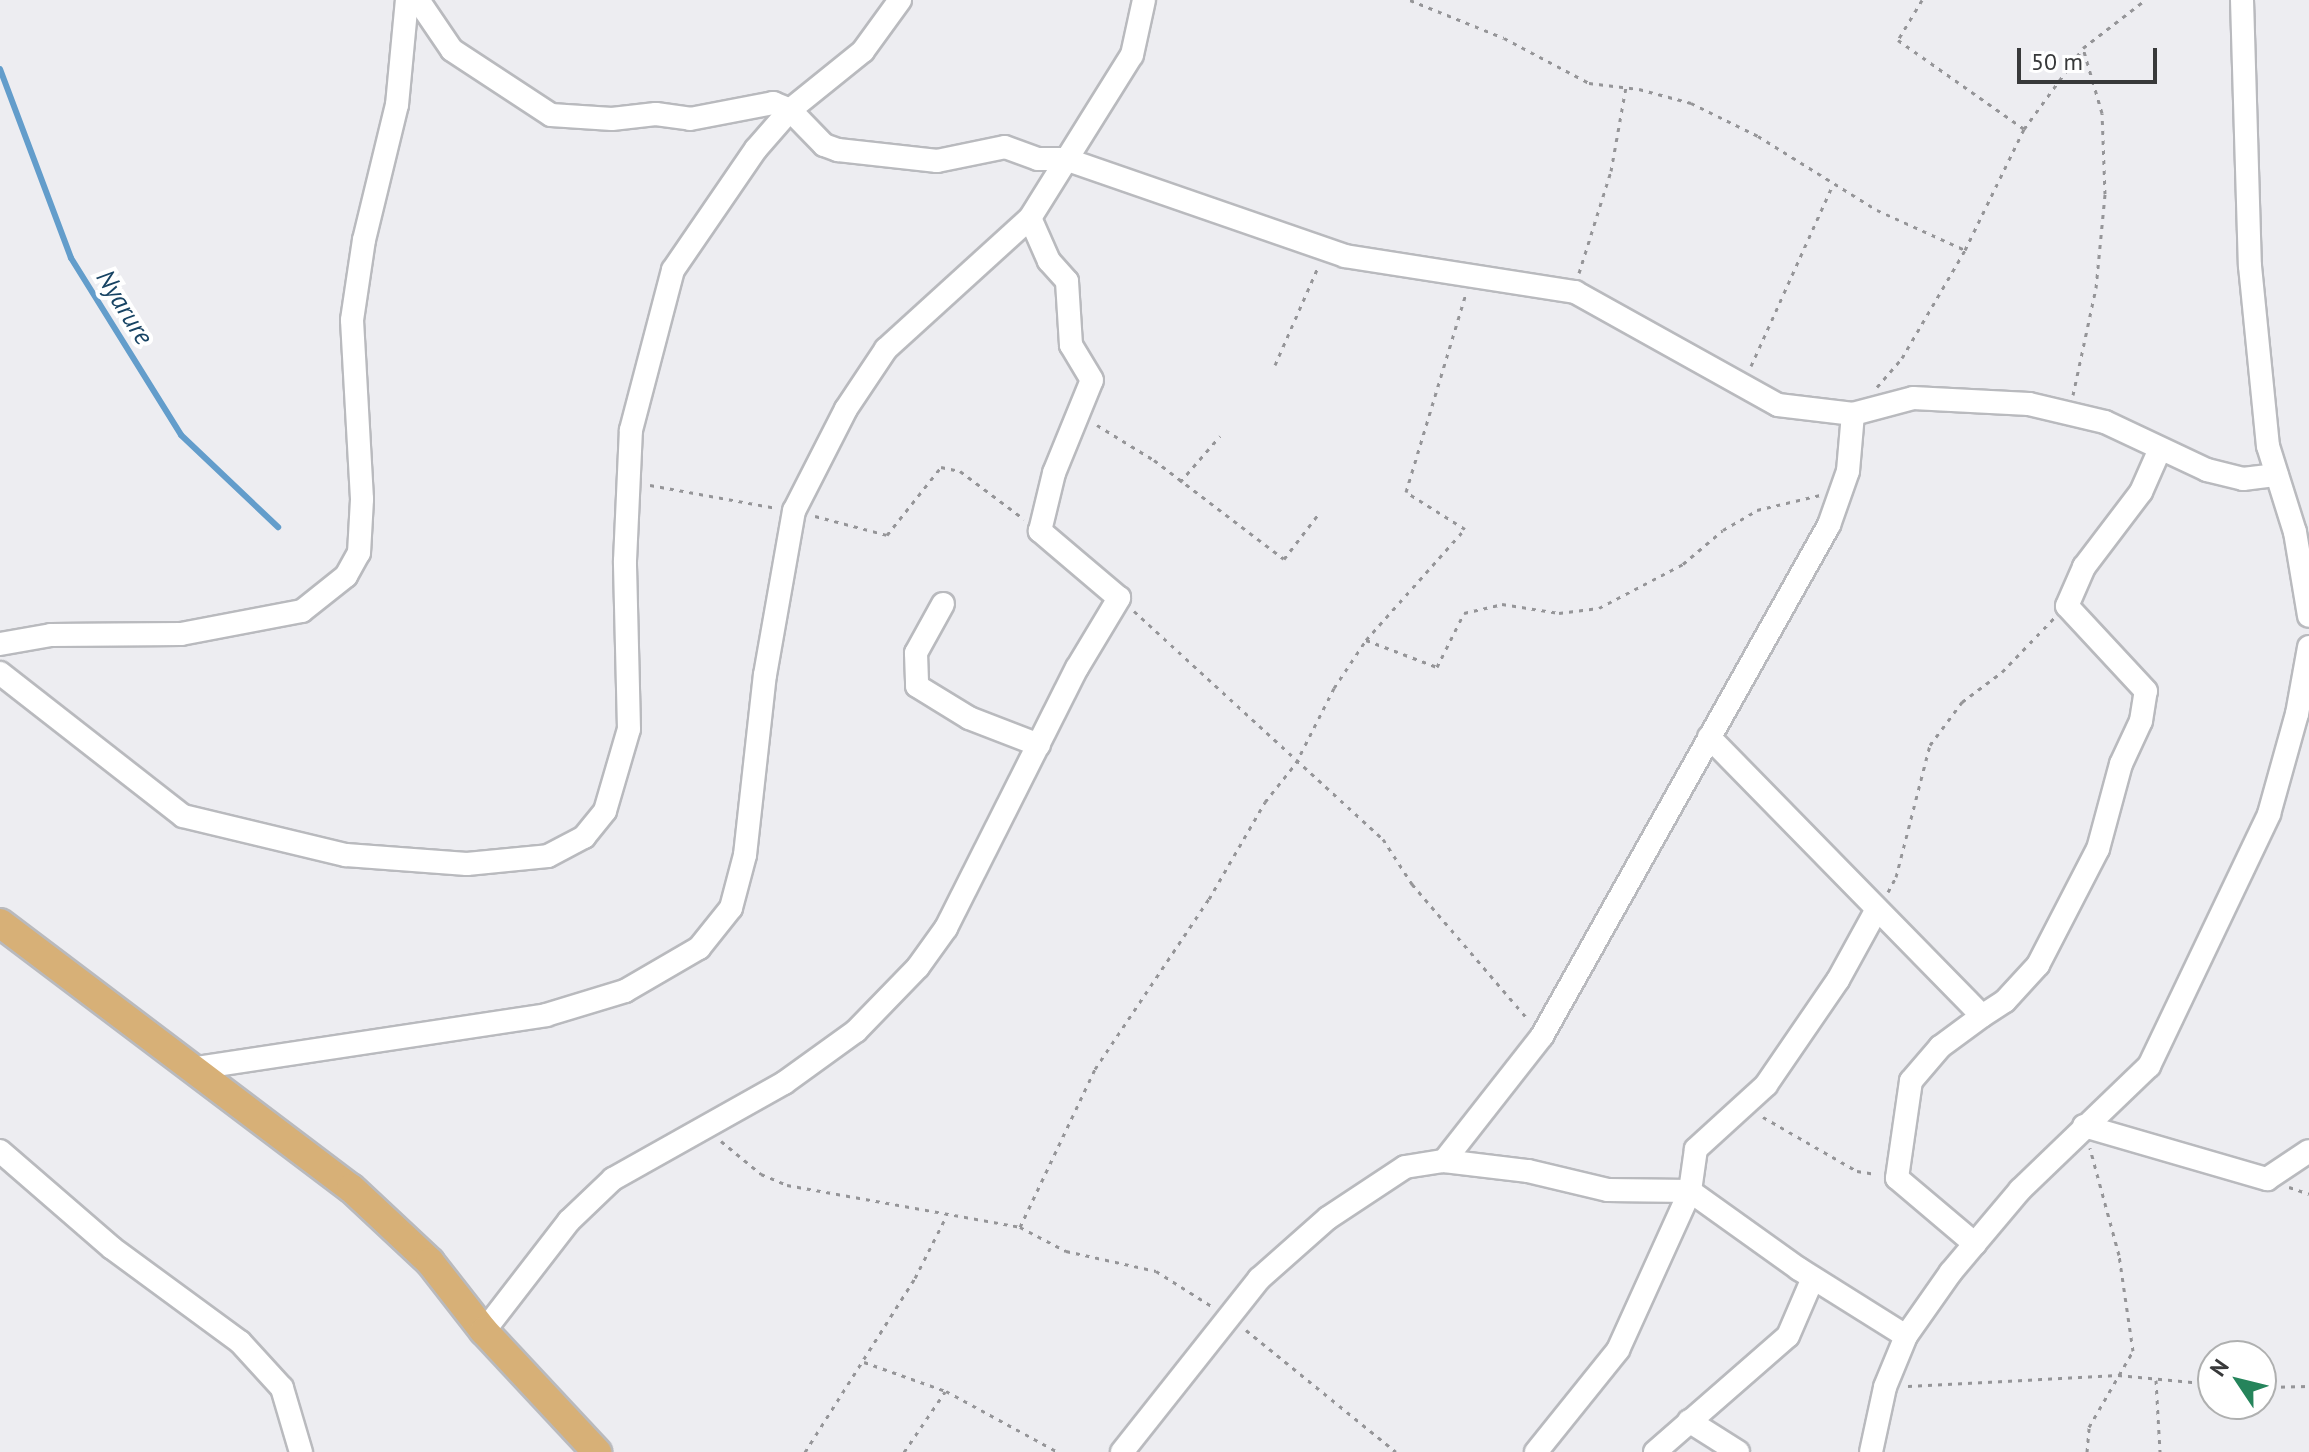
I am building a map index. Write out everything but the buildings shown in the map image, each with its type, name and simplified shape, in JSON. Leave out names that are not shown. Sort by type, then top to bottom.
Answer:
[{"type":"main road","points":[[0,923],[351,1188],[430,1262],[484,1331],[597,1452]]},
{"type":"street","points":[[0,644],[51,635],[181,634],[302,611],[346,576],[359,553],[362,499],[352,320],[364,240],[400,92],[407,0]]},
{"type":"street","points":[[418,0],[452,50],[551,115],[612,119],[656,114],[690,119],[773,103],[790,110],[824,145],[838,150],[937,161],[1005,147],[1038,159],[1065,159],[1326,249],[1418,269],[1469,274],[1575,292],[1778,405],[1853,414],[1913,398],[2070,411],[2138,434],[2160,449],[2243,479],[2277,475]]},
{"type":"street","points":[[0,673],[183,816],[346,855],[467,864],[548,856],[584,837],[605,811],[629,729],[625,561],[631,430],[673,270],[756,149],[790,110],[863,51],[900,0]]},
{"type":"street","points":[[190,1069],[546,1015],[625,991],[699,948],[731,908],[745,855],[765,675],[794,511],[846,409],[886,349],[1030,218],[1132,55],[1144,0]]},
{"type":"street","points":[[2242,0],[2250,266],[2268,446],[2295,532],[2309,616]]},
{"type":"street","points":[[484,1331],[569,1221],[613,1179],[784,1083],[856,1031],[918,967],[946,928],[1039,745],[1119,598],[1040,531],[1054,473],[1092,380],[1071,345],[1067,281],[1049,261],[1030,218]]},
{"type":"street","points":[[1444,1161],[1542,1036],[1829,525],[1848,471],[1853,414]]},
{"type":"street","points":[[1975,1244],[1897,1178],[1911,1081],[1940,1047],[2005,1001],[2050,944],[2098,849],[2121,764],[2141,721],[2146,691],[2067,606],[2084,567],[2141,492],[2160,449]]},
{"type":"street","points":[[943,604],[916,653],[917,686],[969,718],[1039,745]]},
{"type":"street","points":[[1871,1452],[1885,1387],[1906,1336],[1975,1244],[2084,1126],[2149,1066],[2269,814],[2297,714],[2309,647]]},
{"type":"street","points":[[1709,737],[1982,1016]]},
{"type":"street","points":[[1536,1452],[1618,1350],[1690,1191],[1696,1149],[1766,1085],[1838,980],[1877,909]]},
{"type":"street","points":[[2084,1126],[2267,1179],[2309,1151]]},
{"type":"street","points":[[0,1151],[112,1248],[240,1342],[282,1388],[301,1452]]},
{"type":"street","points":[[1122,1452],[1259,1279],[1328,1218],[1405,1167],[1444,1161],[1528,1171],[1608,1190],[1690,1191],[1813,1278],[1906,1336]]},
{"type":"street","points":[[1655,1452],[1788,1336],[1813,1278]]},
{"type":"street","points":[[1689,1421],[1738,1452]]},
{"type":"path","points":[[1410,0],[1504,38],[1589,83],[1626,87],[1691,103],[1758,136],[1833,186],[1965,250]]},
{"type":"path","points":[[1922,0],[1898,40],[2024,129]]},
{"type":"path","points":[[1853,414],[1902,358],[1965,250],[2024,129],[2083,48],[2145,0]]},
{"type":"path","points":[[2070,411],[2096,288],[2105,194],[2102,113],[2083,48]]},
{"type":"path","points":[[1575,292],[1611,171],[1626,87]]},
{"type":"path","points":[[1743,384],[1833,186]]},
{"type":"path","points":[[1275,365],[1326,249]]},
{"type":"path","points":[[1020,1227],[1095,1069],[1209,899],[1265,802],[1296,763],[1366,640],[1465,529],[1406,492],[1463,315],[1469,274]]},
{"type":"path","points":[[1080,415],[1180,482],[1284,559],[1320,512]]},
{"type":"path","points":[[1180,482],[1220,436]]},
{"type":"path","points":[[629,481],[794,511],[887,535],[941,467],[960,471],[1040,531]]},
{"type":"path","points":[[1366,640],[1437,667],[1464,613],[1502,604],[1559,613],[1599,608],[1683,564],[1723,530],[1757,510],[1819,495],[1848,471]]},
{"type":"path","points":[[1119,598],[1296,763],[1383,839],[1412,884],[1542,1036]]},
{"type":"path","points":[[1877,909],[1896,877],[1930,745],[1962,702],[2002,672],[2067,606]]},
{"type":"path","points":[[1742,1106],[1857,1171],[1897,1178]]},
{"type":"path","points":[[703,1126],[761,1174],[787,1185],[1020,1227],[1066,1251],[1156,1271],[1227,1316],[1396,1452]]},
{"type":"path","points":[[2084,1126],[2119,1255],[2133,1351],[2089,1427],[2087,1452]]},
{"type":"path","points":[[805,1452],[864,1362],[948,1214]]},
{"type":"path","points":[[864,1362],[946,1391],[1058,1452]]},
{"type":"path","points":[[1885,1387],[2118,1375],[2197,1383]]},
{"type":"path","points":[[2156,1379],[2160,1452]]},
{"type":"path","points":[[2277,1387],[2309,1386]]},
{"type":"path","points":[[904,1452],[946,1391]]},
{"type":"waterway","name":"Nyarure","points":[[0,69],[71,258],[181,435],[278,527]]}]
